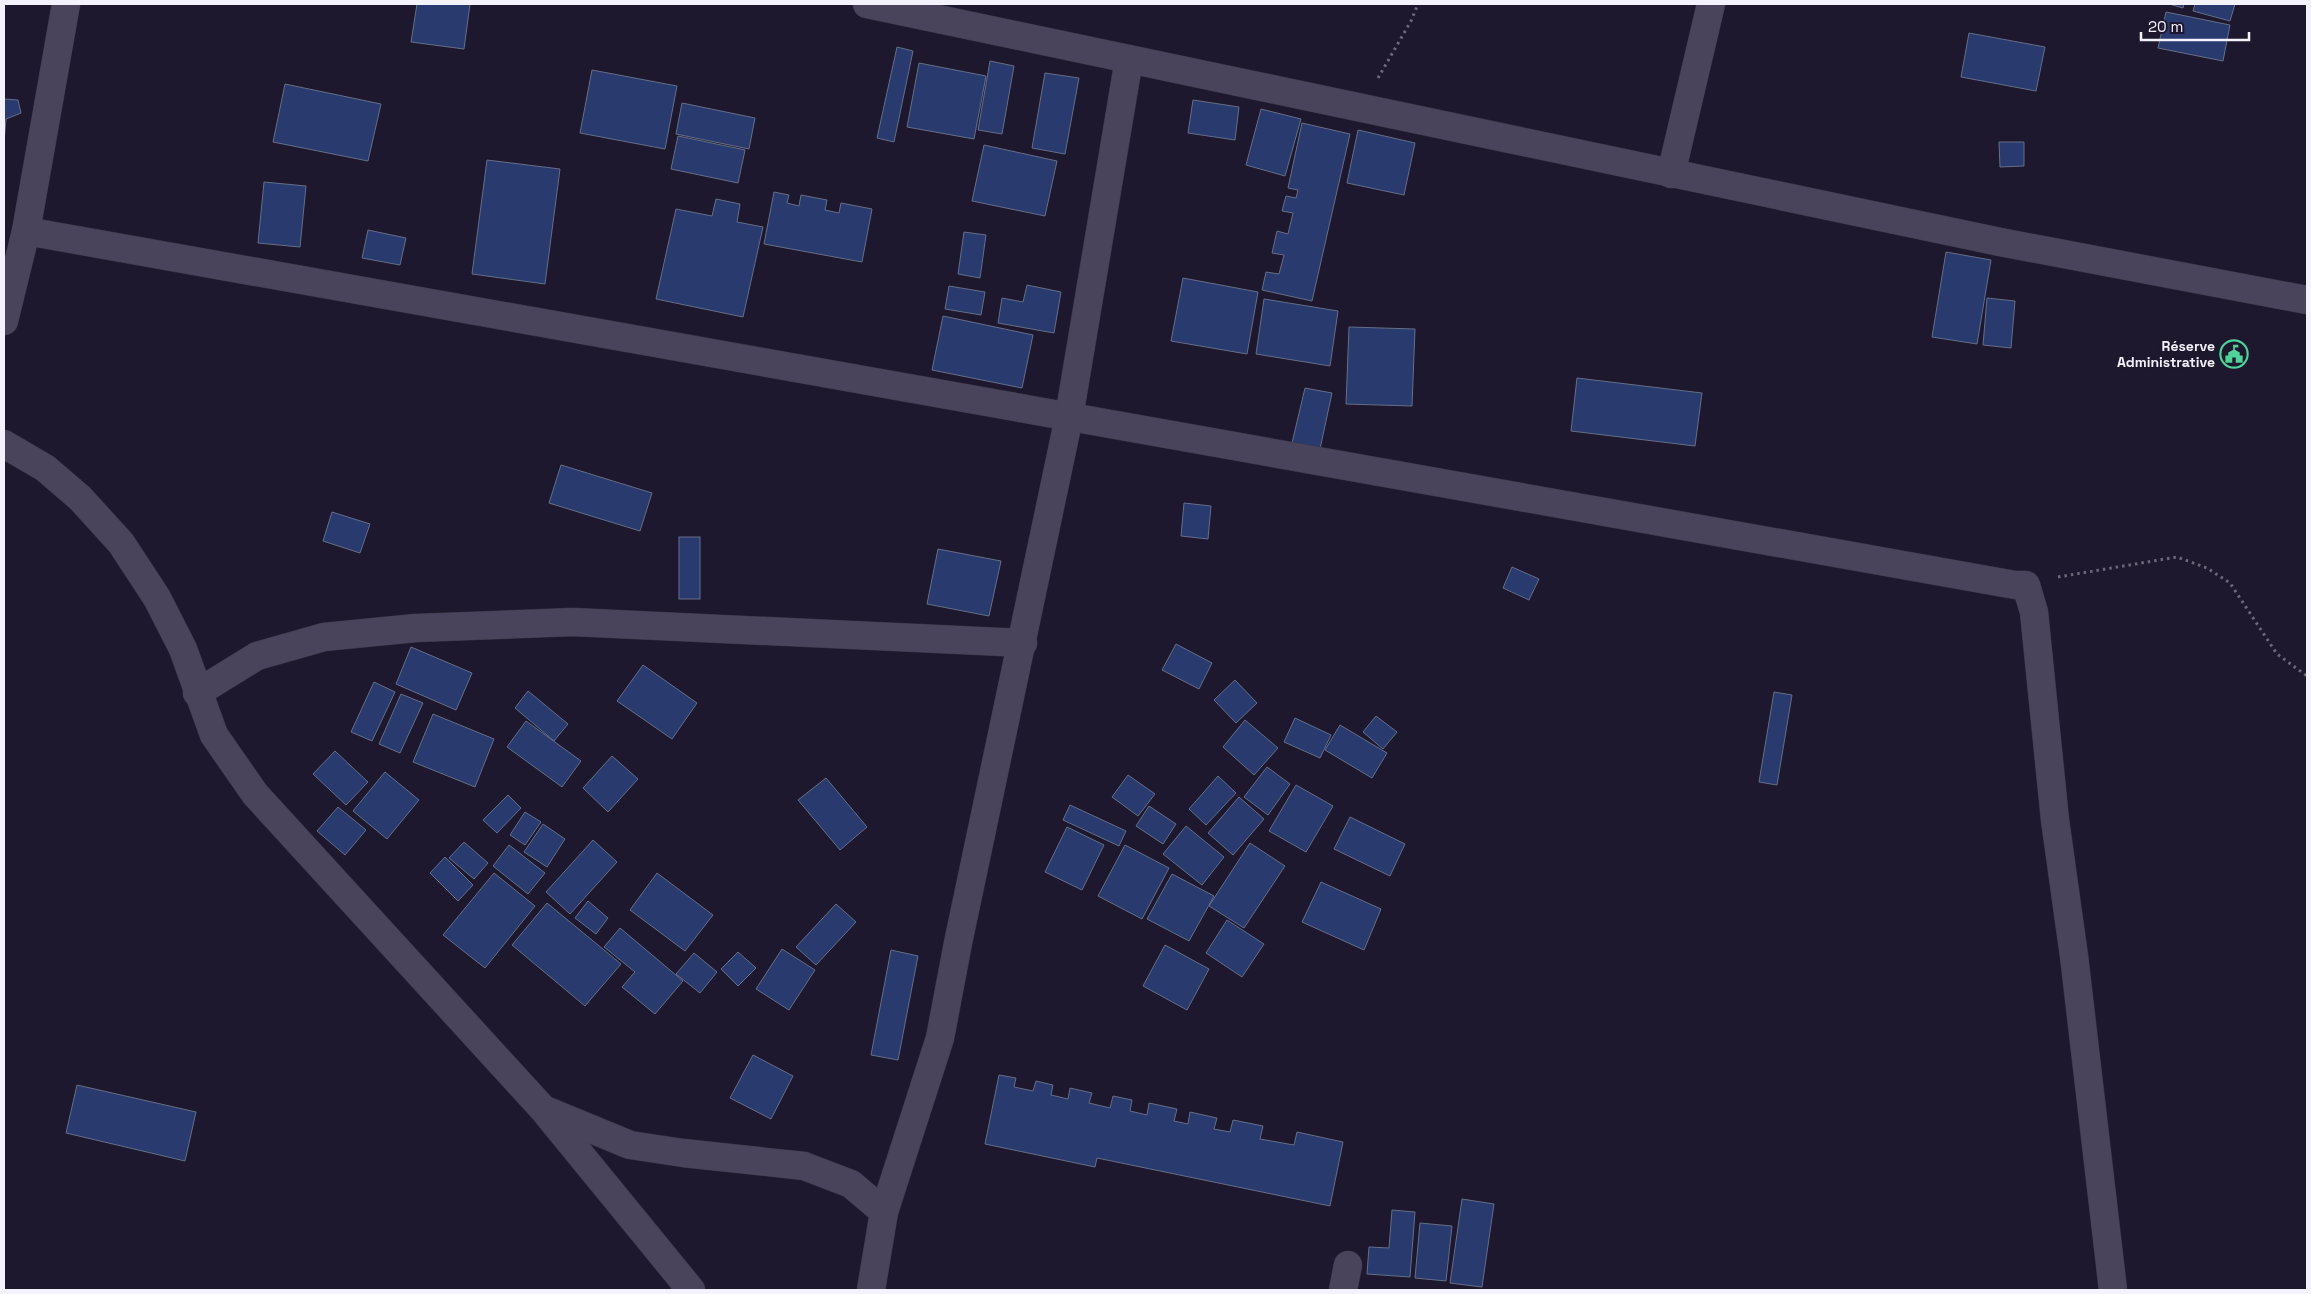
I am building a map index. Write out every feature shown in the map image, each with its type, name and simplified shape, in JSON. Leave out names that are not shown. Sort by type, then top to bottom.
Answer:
[{"type":"street","points":[[4,321],[26,231],[66,4]]},
{"type":"street","points":[[1671,174],[1710,4]]},
{"type":"street","points":[[881,5],[1671,174],[2000,242],[2307,300]]},
{"type":"street","points":[[871,1290],[884,1212],[940,1038],[958,943],[1023,642],[1069,416],[1130,59]]},
{"type":"street","points":[[26,231],[2016,584],[2026,584],[2034,612],[2055,820],[2074,956],[2113,1290]]},
{"type":"street","points":[[4,444],[45,468],[80,498],[121,543],[158,598],[183,649],[214,735],[255,794],[543,1109],[691,1290]]},
{"type":"street","points":[[198,693],[257,656],[324,637],[416,628],[573,622],[1023,642]]},
{"type":"street","points":[[543,1109],[630,1145],[683,1153],[804,1166],[851,1184],[884,1212]]},
{"type":"path","points":[[1358,106],[1386,67],[1418,4]]},
{"type":"path","points":[[2016,584],[2177,557],[2207,568],[2230,583],[2277,654],[2307,676]]},
{"type":"building","points":[[417,4],[470,4],[464,49],[411,42]]},
{"type":"building","points":[[2169,4],[2184,4],[2183,8]]},
{"type":"building","points":[[2195,4],[2235,4],[2230,21],[2193,11]]},
{"type":"building","points":[[2166,12],[2230,25],[2223,61],[2158,48]]},
{"type":"building","points":[[1969,33],[2045,47],[2036,91],[1961,77]]},
{"type":"building","points":[[897,47],[913,51],[894,142],[877,138]]},
{"type":"building","points":[[990,61],[1014,66],[1002,134],[978,130]]},
{"type":"building","points":[[919,63],[986,76],[974,139],[907,127]]},
{"type":"building","points":[[592,70],[677,86],[665,149],[580,133]]},
{"type":"building","points":[[1045,73],[1079,78],[1065,154],[1032,148]]},
{"type":"building","points":[[285,84],[381,104],[368,161],[273,142]]},
{"type":"building","points":[[4,99],[18,100],[21,113],[6,119],[4,142]]},
{"type":"building","points":[[1193,100],[1239,107],[1235,140],[1188,133]]},
{"type":"building","points":[[682,103],[755,118],[749,149],[676,134]]},
{"type":"building","points":[[1261,109],[1301,119],[1285,176],[1246,165]]},
{"type":"building","points":[[1302,123],[1350,134],[1312,301],[1262,290],[1266,272],[1279,274],[1284,255],[1272,253],[1277,231],[1288,234],[1293,213],[1282,211],[1286,196],[1296,198],[1298,190],[1288,188]]},
{"type":"building","points":[[1358,130],[1415,143],[1404,195],[1347,183]]},
{"type":"building","points":[[678,136],[745,150],[738,183],[671,169]]},
{"type":"building","points":[[1999,142],[2024,142],[2024,166],[2000,167]]},
{"type":"building","points":[[984,145],[1057,161],[1045,216],[972,201]]},
{"type":"building","points":[[487,160],[560,169],[545,284],[472,274]]},
{"type":"building","points":[[264,182],[306,186],[300,247],[258,243]]},
{"type":"building","points":[[774,192],[789,195],[787,203],[799,206],[801,195],[827,200],[825,210],[839,213],[841,203],[872,209],[862,262],[764,244]]},
{"type":"building","points":[[716,199],[740,204],[737,222],[763,227],[743,317],[656,299],[676,209],[712,216]]},
{"type":"building","points":[[368,230],[406,238],[400,265],[362,258]]},
{"type":"building","points":[[964,232],[986,235],[980,278],[958,274]]},
{"type":"building","points":[[1946,252],[1991,260],[1977,344],[1932,337]]},
{"type":"building","points":[[1183,278],[1258,292],[1247,354],[1171,341]]},
{"type":"building","points":[[1027,285],[1061,292],[1054,333],[998,323],[1002,298],[1023,302]]},
{"type":"building","points":[[949,286],[985,292],[981,315],[945,309]]},
{"type":"building","points":[[1987,298],[2015,301],[2011,348],[1983,345]]},
{"type":"building","points":[[1264,299],[1338,311],[1330,366],[1256,354]]},
{"type":"building","points":[[943,316],[1033,335],[1022,388],[932,370]]},
{"type":"building","points":[[1349,327],[1415,329],[1412,406],[1346,404]]},
{"type":"building","points":[[1577,378],[1702,393],[1695,446],[1571,431]]},
{"type":"building","points":[[1305,388],[1332,393],[1320,449],[1292,443]]},
{"type":"building","points":[[561,465],[652,493],[640,531],[549,503]]},
{"type":"building","points":[[1184,503],[1211,506],[1208,539],[1181,536]]},
{"type":"building","points":[[332,512],[370,524],[360,553],[323,541]]},
{"type":"building","points":[[679,537],[700,537],[700,599],[679,599]]},
{"type":"building","points":[[938,549],[1001,561],[989,616],[927,604]]},
{"type":"building","points":[[1512,567],[1539,579],[1529,600],[1503,588]]},
{"type":"building","points":[[1176,644],[1212,663],[1199,689],[1162,670]]},
{"type":"building","points":[[411,647],[472,673],[456,710],[396,684]]},
{"type":"building","points":[[643,665],[697,703],[672,739],[617,701]]},
{"type":"building","points":[[1235,680],[1257,703],[1236,723],[1214,700]]},
{"type":"building","points":[[374,682],[395,692],[372,741],[351,732]]},
{"type":"building","points":[[528,691],[568,724],[554,741],[515,708]]},
{"type":"building","points":[[1774,692],[1792,695],[1777,785],[1759,782]]},
{"type":"building","points":[[401,694],[423,703],[400,753],[379,744]]},
{"type":"building","points":[[433,714],[494,739],[475,787],[413,762]]},
{"type":"building","points":[[1376,716],[1397,732],[1383,749],[1363,732]]},
{"type":"building","points":[[1295,718],[1331,735],[1320,758],[1284,742]]},
{"type":"building","points":[[1245,720],[1278,748],[1254,775],[1223,747]]},
{"type":"building","points":[[526,721],[581,761],[562,787],[507,747]]},
{"type":"building","points":[[1340,725],[1387,753],[1372,778],[1325,750]]},
{"type":"building","points":[[335,751],[368,782],[346,805],[313,774]]},
{"type":"building","points":[[612,756],[638,779],[608,812],[583,788]]},
{"type":"building","points":[[1267,767],[1290,784],[1268,815],[1244,797]]},
{"type":"building","points":[[385,772],[419,800],[387,839],[353,811]]},
{"type":"building","points":[[1128,775],[1155,794],[1138,816],[1112,797]]},
{"type":"building","points":[[1218,776],[1236,793],[1206,825],[1189,809]]},
{"type":"building","points":[[826,778],[867,827],[840,850],[798,800]]},
{"type":"building","points":[[1296,785],[1333,806],[1306,852],[1269,831]]},
{"type":"building","points":[[508,795],[521,808],[497,833],[483,820]]},
{"type":"building","points":[[1239,797],[1264,819],[1233,855],[1208,833]]},
{"type":"building","points":[[1070,805],[1126,831],[1119,846],[1063,820]]},
{"type":"building","points":[[1149,806],[1176,824],[1163,844],[1136,826]]},
{"type":"building","points":[[338,807],[366,830],[345,855],[317,831]]},
{"type":"building","points":[[525,812],[541,822],[525,845],[510,835]]},
{"type":"building","points":[[1350,817],[1405,844],[1390,876],[1334,849]]},
{"type":"building","points":[[543,824],[565,839],[547,867],[524,852]]},
{"type":"building","points":[[1186,826],[1224,857],[1202,885],[1163,854]]},
{"type":"building","points":[[1067,827],[1104,845],[1082,890],[1045,872]]},
{"type":"building","points":[[593,840],[617,862],[570,914],[546,892]]},
{"type":"building","points":[[464,842],[488,863],[474,879],[449,858]]},
{"type":"building","points":[[1250,843],[1285,866],[1244,928],[1209,906]]},
{"type":"building","points":[[509,845],[545,873],[528,894],[493,866]]},
{"type":"building","points":[[1125,845],[1169,868],[1142,919],[1098,896]]},
{"type":"building","points":[[445,857],[473,885],[458,901],[430,873]]},
{"type":"building","points":[[494,873],[535,906],[485,968],[443,935]]},
{"type":"building","points":[[657,873],[713,915],[685,951],[630,910]]},
{"type":"building","points":[[1172,874],[1214,896],[1189,941],[1147,919]]},
{"type":"building","points":[[1321,882],[1381,909],[1364,950],[1302,922]]},
{"type":"building","points":[[588,901],[608,918],[596,934],[575,918]]},
{"type":"building","points":[[547,903],[621,964],[585,1006],[512,945]]},
{"type":"building","points":[[836,904],[856,922],[816,965],[796,947]]},
{"type":"building","points":[[1227,920],[1264,944],[1242,977],[1206,953]]},
{"type":"building","points":[[620,928],[683,981],[655,1014],[622,987],[635,972],[604,947]]},
{"type":"building","points":[[1165,945],[1209,969],[1187,1010],[1143,986]]},
{"type":"building","points":[[782,949],[815,970],[789,1010],[756,989]]},
{"type":"building","points":[[891,950],[918,956],[898,1060],[871,1055]]},
{"type":"building","points":[[738,952],[756,968],[738,986],[721,969]]},
{"type":"building","points":[[694,953],[717,972],[700,993],[676,974]]},
{"type":"building","points":[[753,1055],[793,1076],[771,1119],[730,1098]]},
{"type":"building","points":[[999,1075],[1016,1078],[1014,1087],[1033,1091],[1036,1081],[1053,1085],[1051,1095],[1068,1099],[1070,1088],[1092,1093],[1089,1103],[1110,1108],[1113,1096],[1132,1100],[1130,1111],[1147,1115],[1149,1103],[1177,1109],[1174,1121],[1188,1124],[1190,1112],[1217,1118],[1214,1129],[1230,1132],[1233,1120],[1263,1126],[1260,1139],[1294,1145],[1297,1132],[1343,1142],[1330,1206],[1097,1158],[1095,1167],[985,1144]]},
{"type":"building","points":[[77,1085],[196,1112],[185,1161],[66,1133]]},
{"type":"building","points":[[1462,1199],[1494,1204],[1482,1287],[1450,1283]]},
{"type":"building","points":[[1392,1210],[1415,1212],[1410,1277],[1367,1274],[1369,1247],[1389,1248]]},
{"type":"building","points":[[1420,1223],[1452,1226],[1446,1281],[1415,1278]]},
{"type":"place","name":"Réserve Administrative","points":[[2234,354]]}]
